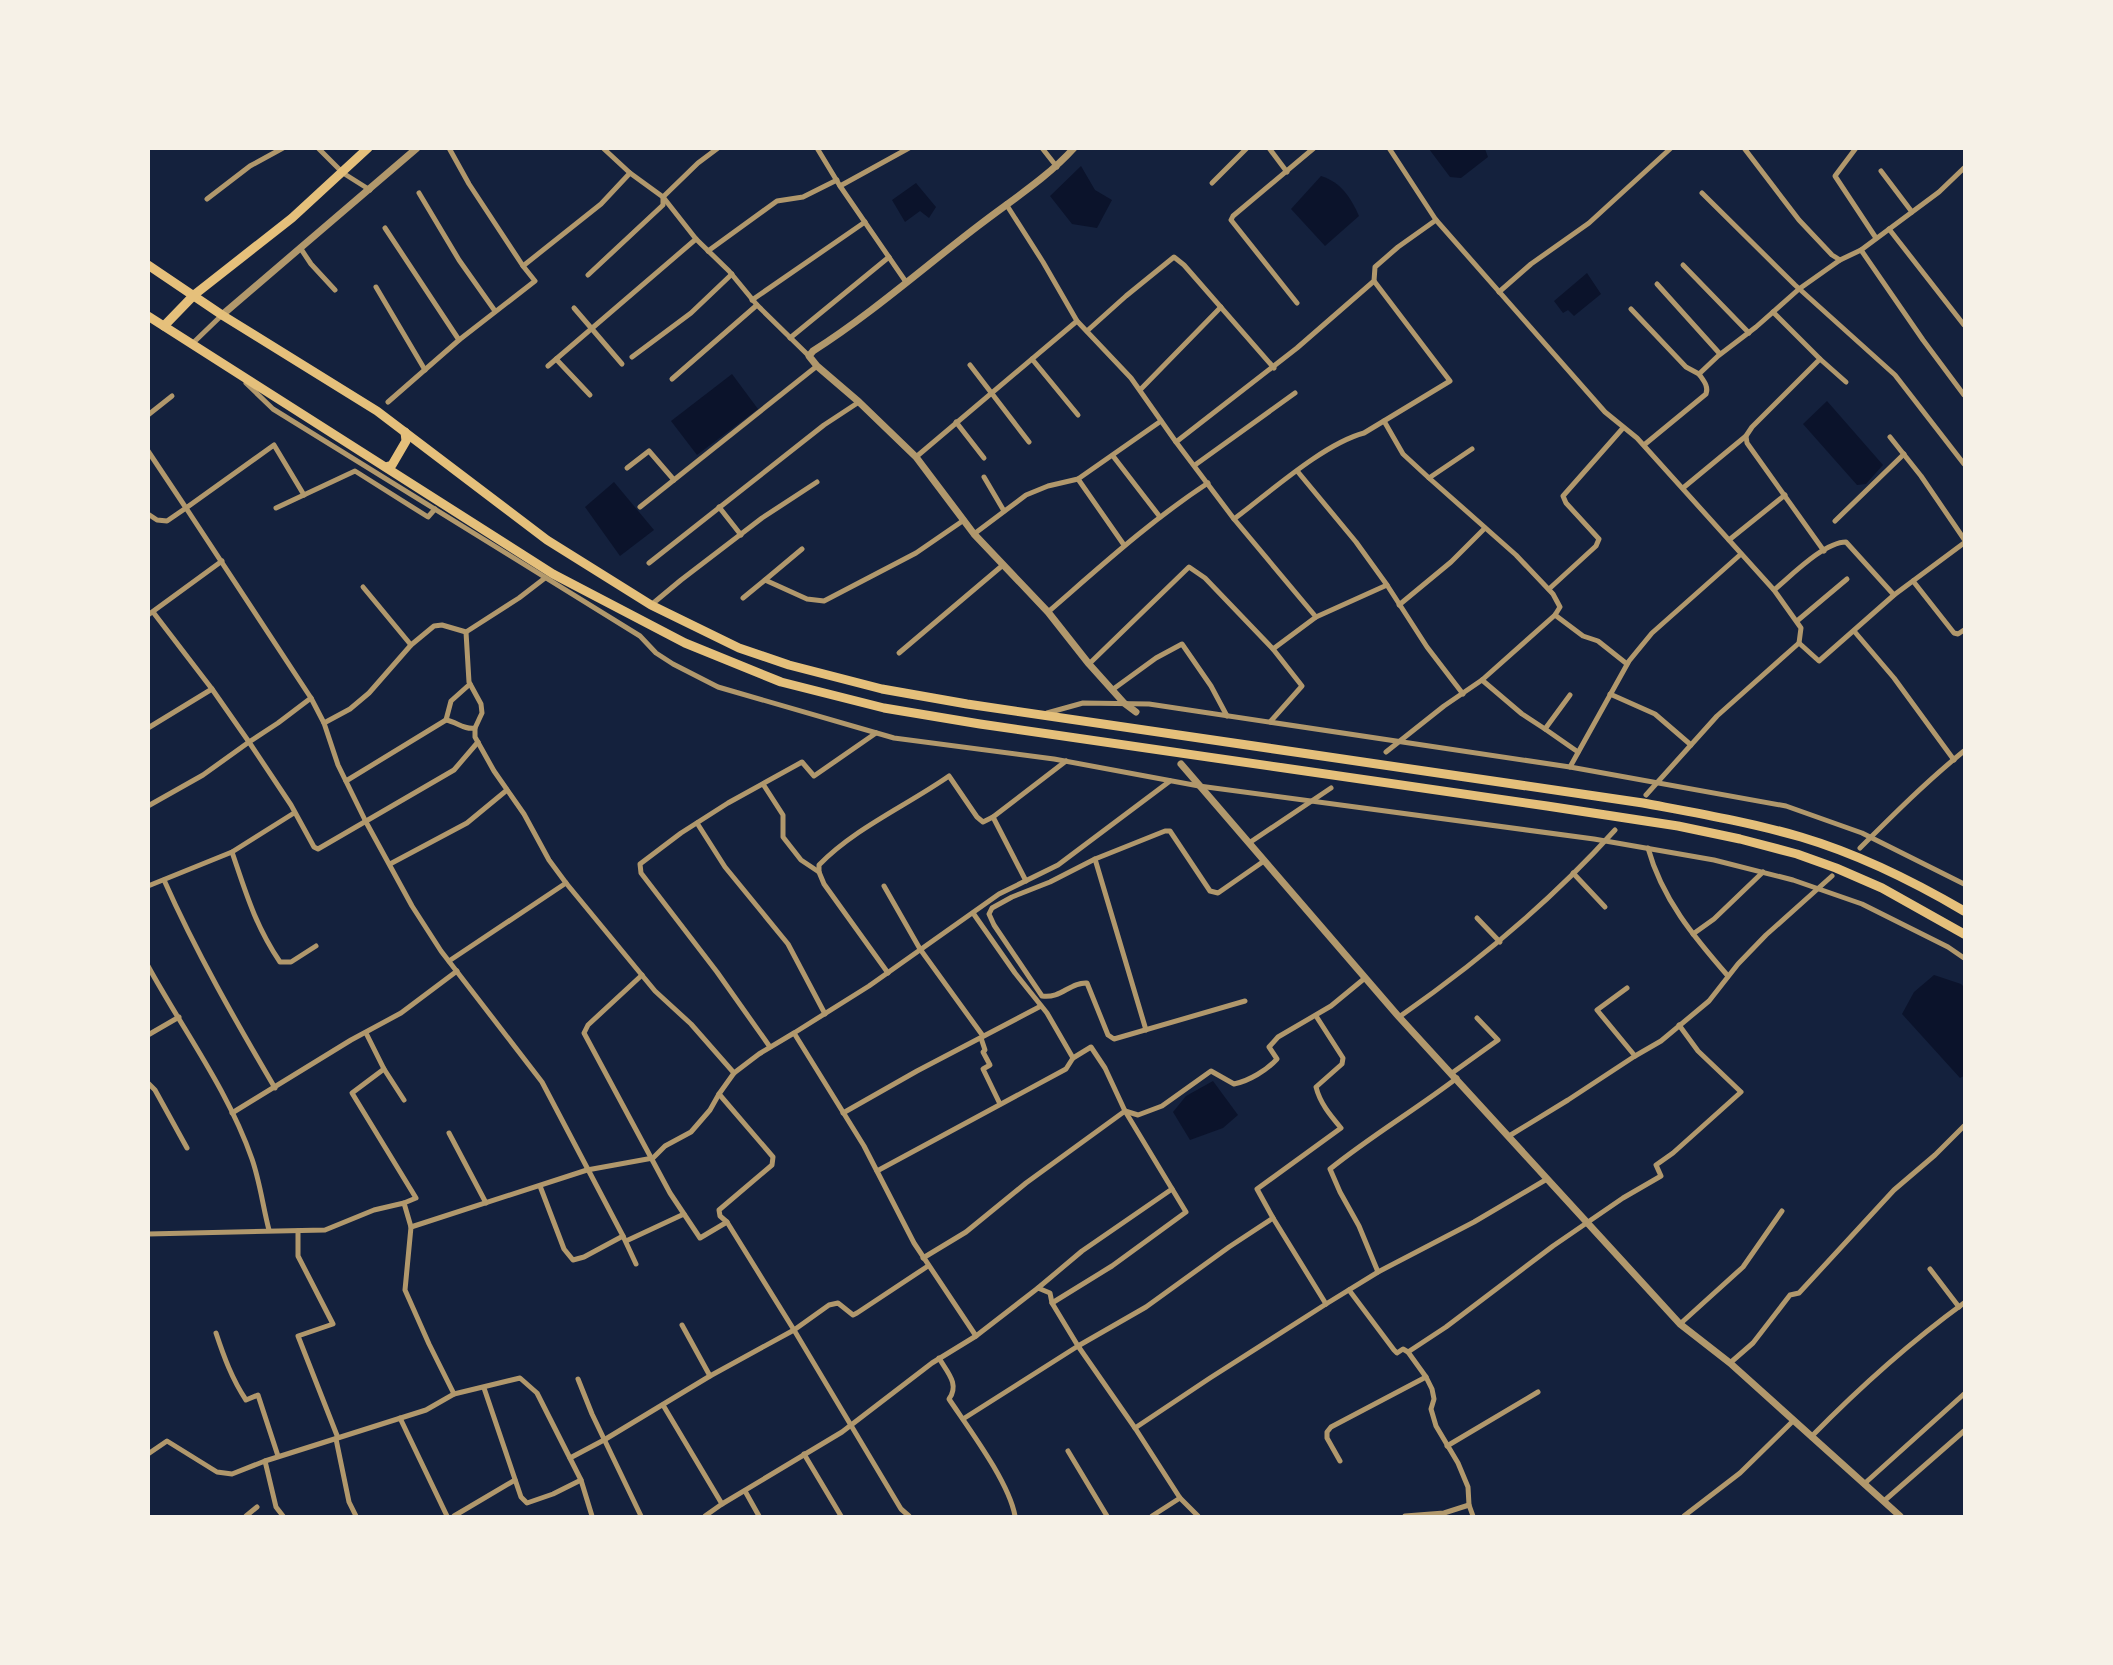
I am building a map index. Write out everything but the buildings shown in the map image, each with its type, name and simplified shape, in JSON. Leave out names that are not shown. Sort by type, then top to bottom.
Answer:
[{"type":"highway","points":[[164,326],[194,295],[292,218],[368,148]]},
{"type":"highway","points":[[148,265],[222,315],[377,411],[548,540],[651,606],[740,648],[831,678],[882,689],[1040,715],[1698,813],[1800,837],[1832,848],[1920,887],[1965,911]]},
{"type":"highway","points":[[148,316],[386,467],[549,576],[685,644],[781,682],[829,696],[885,708],[980,724],[1688,828],[1768,846],[1836,868],[1882,888],[1965,934]]},
{"type":"highway","points":[[386,467],[392,465],[406,441],[405,432]]},
{"type":"street","points":[[207,199],[250,166],[283,148]]},
{"type":"street","points":[[318,148],[343,173],[370,190]]},
{"type":"street","points":[[193,343],[222,315],[417,148]]},
{"type":"street","points":[[388,402],[459,340],[535,281],[469,184],[449,148]]},
{"type":"street","points":[[603,148],[630,173],[663,197],[696,239],[732,274],[752,300],[817,366],[859,402],[916,457],[974,534],[1048,612],[1089,664],[1124,703],[1136,712]]},
{"type":"street","points":[[588,275],[663,205],[663,197],[717,148]]},
{"type":"street","points":[[818,148],[906,282]]},
{"type":"street","points":[[708,251],[777,201],[803,197],[839,183],[909,148]]},
{"type":"street","points":[[1042,148],[1057,167]]},
{"type":"street","points":[[809,356],[858,321],[1006,204],[1057,167],[1074,148]]},
{"type":"street","points":[[1212,183],[1247,148]]},
{"type":"street","points":[[1269,148],[1287,172]]},
{"type":"street","points":[[1297,303],[1231,220],[1314,148]]},
{"type":"street","points":[[1389,148],[1436,220],[1605,412],[1644,445],[1683,488],[1774,590],[1801,628],[1799,643],[1717,716],[1646,795]]},
{"type":"street","points":[[1499,292],[1531,264],[1589,223],[1671,148]]},
{"type":"street","points":[[1744,148],[1799,220],[1832,255],[1840,260]]},
{"type":"street","points":[[1856,148],[1835,176],[1876,238]]},
{"type":"street","points":[[1699,374],[1799,289],[1840,260],[1861,250],[1939,192],[1965,168]]},
{"type":"street","points":[[1881,171],[1912,212]]},
{"type":"street","points":[[523,266],[601,204],[630,173]]},
{"type":"street","points":[[1702,193],[1799,289],[1895,375],[1965,465]]},
{"type":"street","points":[[419,194],[459,260],[495,311]]},
{"type":"street","points":[[1006,204],[1077,321],[1131,378],[1234,519],[1316,617]]},
{"type":"street","points":[[1234,519],[1326,450],[1355,435],[1364,433],[1450,381],[1374,281],[1375,267],[1436,220]]},
{"type":"street","points":[[752,300],[865,222]]},
{"type":"street","points":[[385,228],[459,340]]},
{"type":"street","points":[[1889,229],[1965,325]]},
{"type":"street","points":[[548,366],[696,239]]},
{"type":"street","points":[[301,249],[311,264],[335,290]]},
{"type":"street","points":[[1861,250],[1923,340],[1965,395]]},
{"type":"street","points":[[790,338],[889,257]]},
{"type":"street","points":[[1086,331],[1172,257],[1179,259],[1274,368]]},
{"type":"street","points":[[1683,266],[1749,333]]},
{"type":"street","points":[[632,357],[691,313],[732,274]]},
{"type":"street","points":[[1176,442],[1274,368],[1374,281]]},
{"type":"street","points":[[1657,284],[1720,354]]},
{"type":"street","points":[[376,287],[425,370]]},
{"type":"street","points":[[672,379],[757,305]]},
{"type":"street","points":[[1140,390],[1221,307]]},
{"type":"street","points":[[574,309],[622,364]]},
{"type":"street","points":[[1631,309],[1686,367],[1699,374],[1708,390],[1704,397],[1644,445]]},
{"type":"street","points":[[1773,312],[1846,382]]},
{"type":"street","points":[[916,457],[1077,321]]},
{"type":"street","points":[[556,359],[590,394]]},
{"type":"street","points":[[1032,359],[1078,415]]},
{"type":"street","points":[[1683,488],[1746,436],[1752,427],[1820,359]]},
{"type":"street","points":[[970,365],[1029,442]]},
{"type":"street","points":[[640,507],[817,366]]},
{"type":"street","points":[[232,369],[273,409],[549,576],[640,636],[656,653],[718,687],[894,738],[1066,761],[1199,786],[1605,841],[1714,860],[1819,888],[1862,904],[1948,947],[1965,958]]},
{"type":"street","points":[[1195,465],[1295,393]]},
{"type":"street","points":[[148,415],[172,396]]},
{"type":"street","points":[[649,563],[824,425],[859,402]]},
{"type":"street","points":[[974,534],[1026,495],[1048,486],[1078,479],[1161,420]]},
{"type":"street","points":[[1384,421],[1402,454],[1516,555],[1549,589],[1560,607],[1555,615],[1482,680],[1444,706],[1386,752]]},
{"type":"street","points":[[956,422],[984,458]]},
{"type":"street","points":[[1549,589],[1596,546],[1599,539],[1566,503],[1563,496],[1623,428]]},
{"type":"street","points":[[1746,436],[1747,443],[1824,550]]},
{"type":"street","points":[[1799,643],[1819,661],[1894,595],[1965,541],[1890,437]]},
{"type":"street","points":[[148,514],[157,520],[167,522],[274,446],[304,495]]},
{"type":"street","points":[[1428,478],[1472,449]]},
{"type":"street","points":[[148,451],[311,698],[324,723],[346,782],[412,906],[449,961],[542,1082],[636,1264]]},
{"type":"street","points":[[627,468],[648,451],[674,480]]},
{"type":"street","points":[[1835,520],[1904,454]]},
{"type":"street","points":[[1113,456],[1160,516]]},
{"type":"street","points":[[276,508],[355,471],[428,517],[435,509]]},
{"type":"street","points":[[1298,471],[1356,542],[1427,647],[1463,694]]},
{"type":"street","points":[[984,477],[1004,511]]},
{"type":"street","points":[[1078,479],[1124,545]]},
{"type":"street","points":[[651,606],[681,580],[769,513],[817,482]]},
{"type":"street","points":[[1048,612],[1124,545],[1160,516],[1208,483]]},
{"type":"street","points":[[1729,540],[1785,495]]},
{"type":"street","points":[[719,507],[741,535]]},
{"type":"street","points":[[765,580],[807,599],[824,601],[916,553],[964,520]]},
{"type":"street","points":[[1399,605],[1451,562],[1485,528]]},
{"type":"street","points":[[1774,590],[1824,550],[1838,542],[1846,542],[1894,595]]},
{"type":"street","points":[[742,598],[802,549]]},
{"type":"street","points":[[1570,767],[1627,664],[1652,633],[1741,554]]},
{"type":"street","points":[[222,561],[151,614],[212,689],[249,742],[314,847],[318,849],[454,770],[478,742]]},
{"type":"street","points":[[899,653],[1003,565]]},
{"type":"street","points":[[1089,664],[1189,567],[1205,578],[1273,649],[1302,686],[1270,722]]},
{"type":"street","points":[[324,723],[350,709],[369,693],[411,645],[434,626],[442,625],[466,632],[549,576]]},
{"type":"street","points":[[1797,621],[1847,579]]},
{"type":"street","points":[[1913,581],[1954,633],[1958,634],[1965,630]]},
{"type":"street","points":[[1273,649],[1316,617],[1387,585]]},
{"type":"street","points":[[363,587],[411,645]]},
{"type":"street","points":[[1555,615],[1583,636],[1598,641],[1627,664]]},
{"type":"street","points":[[1854,631],[1894,678],[1954,760]]},
{"type":"street","points":[[466,632],[466,663],[470,684],[481,704],[482,713],[475,728],[478,742],[524,814],[549,860],[642,975],[691,1024],[734,1073]]},
{"type":"street","points":[[1113,690],[1155,658],[1182,644],[1227,716]]},
{"type":"street","points":[[1482,680],[1522,714],[1578,752]]},
{"type":"street","points":[[346,782],[446,720],[451,700],[470,684]]},
{"type":"street","points":[[148,728],[212,689]]},
{"type":"street","points":[[1610,694],[1655,714],[1691,744]]},
{"type":"street","points":[[1545,729],[1570,695]]},
{"type":"street","points":[[148,806],[204,775],[311,698]]},
{"type":"street","points":[[1040,715],[1083,703],[1149,704],[1570,767],[1786,806],[1871,837],[1965,884]]},
{"type":"street","points":[[446,720],[467,729],[475,728]]},
{"type":"street","points":[[770,1047],[639,868],[642,862],[697,823],[763,784],[802,762],[814,776],[876,733]]},
{"type":"street","points":[[1860,848],[1892,815],[1965,751]]},
{"type":"street","points":[[888,973],[824,884],[819,865],[828,855],[882,818],[949,776],[977,817],[983,822],[993,817],[1066,761]]},
{"type":"street","points":[[1180,764],[1399,1017],[1455,1075],[1587,1224],[1680,1324],[1730,1363],[1900,1516]]},
{"type":"street","points":[[411,1227],[587,1170],[653,1158],[665,1146],[691,1132],[710,1110],[734,1073],[770,1047],[888,973],[999,894],[1058,865],[1170,781]]},
{"type":"street","points":[[763,784],[783,815],[783,837],[801,860],[819,872]]},
{"type":"street","points":[[1249,843],[1331,788]]},
{"type":"street","points":[[390,864],[467,823],[507,790]]},
{"type":"street","points":[[148,886],[232,852],[294,813]]},
{"type":"street","points":[[993,817],[1026,880]]},
{"type":"street","points":[[697,823],[725,867],[788,944],[825,1014]]},
{"type":"street","points":[[1399,1017],[1500,942],[1615,830]]},
{"type":"street","points":[[1245,1001],[1114,1039],[1108,1035],[1087,983],[1080,983],[1052,998],[1042,996],[989,914],[992,908],[1012,897],[1050,882],[1095,859],[1165,831],[1170,831],[1210,891],[1218,893],[1264,861]]},
{"type":"street","points":[[1648,849],[1654,873],[1666,896],[1728,976]]},
{"type":"street","points":[[232,852],[251,910],[267,943],[280,962],[291,962],[316,946]]},
{"type":"street","points":[[1095,859],[1146,1030]]},
{"type":"street","points":[[1694,934],[1714,919],[1763,872]]},
{"type":"street","points":[[1573,873],[1605,907]]},
{"type":"street","points":[[1509,1136],[1661,1041],[1708,1001],[1766,935],[1832,876]]},
{"type":"street","points":[[164,880],[182,922],[221,997],[275,1088]]},
{"type":"street","points":[[449,961],[566,883]]},
{"type":"street","points":[[884,886],[920,949],[982,1037],[985,1050],[983,1052],[990,1065],[983,1069],[1000,1104]]},
{"type":"street","points":[[973,913],[1041,1006],[1073,1058]]},
{"type":"street","points":[[1477,918],[1500,942]]},
{"type":"street","points":[[148,966],[232,1113],[253,1161],[269,1230]]},
{"type":"street","points":[[232,1113],[351,1040],[420,1001],[457,971]]},
{"type":"street","points":[[642,975],[588,1025],[584,1033],[670,1193],[699,1238],[727,1222]]},
{"type":"street","points":[[1125,1111],[1138,1115],[1162,1106],[1211,1071],[1234,1084],[1242,1082],[1277,1059],[1269,1047],[1278,1037],[1331,1006],[1365,978]]},
{"type":"street","points":[[1627,988],[1597,1010],[1635,1056]]},
{"type":"street","points":[[843,1113],[1041,1006]]},
{"type":"street","points":[[1316,1016],[1343,1058],[1342,1064],[1316,1087],[1318,1097],[1341,1128],[1257,1189],[1326,1304]]},
{"type":"street","points":[[148,1035],[179,1017]]},
{"type":"street","points":[[1378,1272],[1359,1226],[1330,1169],[1360,1144],[1422,1105],[1498,1040],[1477,1018]]},
{"type":"street","points":[[1408,1352],[1446,1327],[1553,1246],[1623,1198],[1661,1176],[1656,1165],[1673,1153],[1741,1092],[1698,1051],[1679,1025]]},
{"type":"street","points":[[366,1033],[384,1069],[404,1100]]},
{"type":"street","points":[[794,1033],[877,1171],[923,1258],[975,1336]]},
{"type":"street","points":[[877,1171],[1066,1069],[1073,1058],[1091,1047],[1105,1068],[1125,1111],[1186,1212],[1112,1266],[1052,1303]]},
{"type":"street","points":[[148,1234],[326,1230],[374,1210],[416,1198],[352,1093],[384,1069]]},
{"type":"street","points":[[148,1083],[155,1090],[187,1148]]},
{"type":"street","points":[[719,1094],[772,1157],[772,1164],[718,1210],[720,1216],[727,1222],[794,1329],[901,1509],[909,1516]]},
{"type":"street","points":[[923,1258],[966,1232],[1026,1183],[1125,1111]]},
{"type":"street","points":[[1730,1363],[1753,1342],[1790,1295],[1799,1293],[1894,1190],[1965,1126]]},
{"type":"street","points":[[449,1133],[486,1203]]},
{"type":"street","points":[[1135,1428],[1378,1272],[1411,1254],[1426,1249],[1547,1179]]},
{"type":"street","points":[[540,1186],[564,1249],[573,1260],[684,1214]]},
{"type":"street","points":[[705,1516],[842,1432],[939,1358],[975,1336],[1082,1251],[1172,1189]]},
{"type":"street","points":[[404,1203],[411,1227],[405,1290],[454,1394]]},
{"type":"street","points":[[1680,1324],[1743,1267],[1782,1210]]},
{"type":"street","points":[[963,1419],[1078,1346],[1146,1307],[1273,1218]]},
{"type":"street","points":[[298,1231],[298,1256],[333,1324],[298,1336],[337,1438],[349,1502],[355,1514],[346,1516]]},
{"type":"street","points":[[570,1458],[794,1329],[829,1305],[838,1303],[853,1315],[928,1266]]},
{"type":"street","points":[[1930,1269],[1959,1307]]},
{"type":"street","points":[[1038,1288],[1050,1293],[1052,1303],[1078,1346],[1180,1498],[1198,1516]]},
{"type":"street","points":[[1349,1290],[1394,1350],[1397,1353],[1403,1349],[1408,1352],[1426,1377],[1434,1399],[1431,1409],[1438,1431],[1458,1463],[1468,1487],[1469,1505],[1473,1516]]},
{"type":"street","points":[[1811,1437],[1860,1387],[1909,1345],[1965,1303]]},
{"type":"street","points":[[682,1325],[711,1376]]},
{"type":"street","points":[[216,1333],[230,1374],[237,1387],[246,1400],[258,1395],[278,1456]]},
{"type":"street","points":[[939,1358],[954,1384],[953,1393],[949,1399],[1010,1498],[1016,1516]]},
{"type":"street","points":[[1340,1461],[1327,1438],[1327,1432],[1331,1427],[1426,1377]]},
{"type":"street","points":[[148,1454],[167,1441],[217,1473],[232,1474],[278,1456],[304,1450],[426,1410],[454,1394],[520,1378],[537,1393],[581,1480],[592,1516]]},
{"type":"street","points":[[578,1379],[604,1440],[641,1516]]},
{"type":"street","points":[[484,1388],[521,1497],[527,1503],[553,1494],[581,1480]]},
{"type":"street","points":[[1447,1446],[1538,1392]]},
{"type":"street","points":[[1864,1484],[1965,1394]]},
{"type":"street","points":[[663,1405],[722,1504]]},
{"type":"street","points":[[400,1418],[447,1516]]},
{"type":"street","points":[[1684,1516],[1740,1473],[1794,1420]]},
{"type":"street","points":[[1884,1501],[1965,1431]]},
{"type":"street","points":[[1068,1451],[1107,1516]]},
{"type":"street","points":[[804,1454],[841,1516]]},
{"type":"street","points":[[265,1461],[276,1507],[283,1516]]},
{"type":"street","points":[[454,1516],[515,1480]]},
{"type":"street","points":[[744,1491],[759,1516]]},
{"type":"street","points":[[1152,1516],[1180,1498]]},
{"type":"street","points":[[1405,1516],[1444,1513],[1469,1505]]},
{"type":"street","points":[[246,1516],[257,1507]]},
{"type":"water","points":[[1429,149],[1485,149],[1488,157],[1461,178],[1450,177]]},
{"type":"water","points":[[1081,166],[1095,190],[1112,200],[1097,228],[1072,224],[1050,196]]},
{"type":"water","points":[[1321,176],[1340,187],[1359,216],[1325,246],[1291,209]]},
{"type":"water","points":[[916,183],[936,207],[929,218],[920,211],[905,222],[892,200]]},
{"type":"water","points":[[1587,273],[1601,294],[1574,316],[1568,310],[1563,313],[1554,301]]},
{"type":"water","points":[[732,374],[758,409],[697,455],[671,421]]},
{"type":"water","points":[[1827,401],[1883,465],[1866,484],[1857,485],[1803,424]]},
{"type":"water","points":[[614,482],[654,530],[620,556],[585,507]]},
{"type":"water","points":[[1934,975],[1964,987],[1964,1076],[1960,1078],[1902,1014],[1914,992]]},
{"type":"water","points":[[1213,1081],[1238,1115],[1223,1128],[1190,1140],[1173,1112],[1186,1096]]}]
